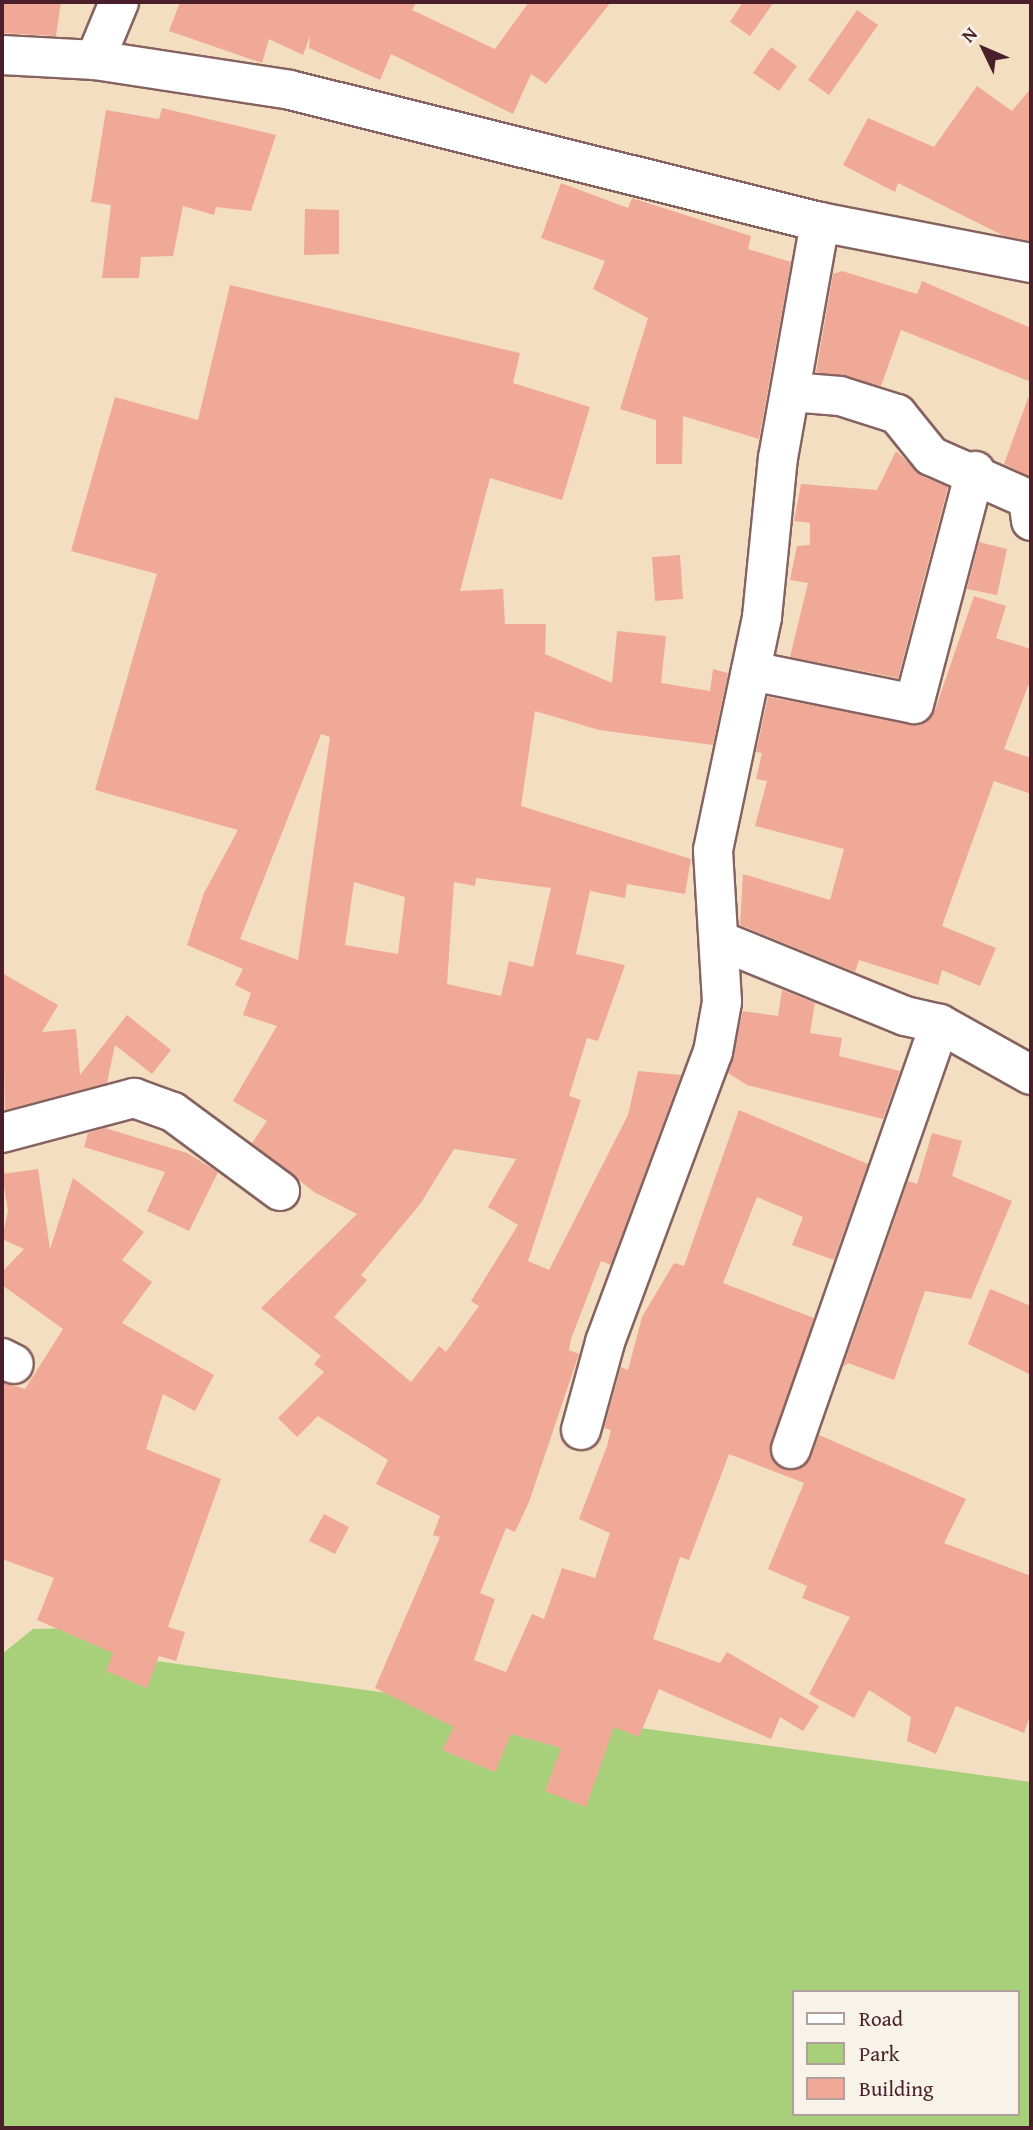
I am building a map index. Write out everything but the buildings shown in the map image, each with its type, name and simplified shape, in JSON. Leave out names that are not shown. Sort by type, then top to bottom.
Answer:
[{"type":"street","points":[[95,60],[119,2]]},
{"type":"street","points":[[2,55],[95,60],[290,90],[820,222],[1031,263]]},
{"type":"street","points":[[581,1430],[605,1342],[713,1052],[722,1002],[721,941],[713,850],[751,671],[791,392],[820,222]]},
{"type":"street","points":[[791,392],[840,396],[897,415],[931,456],[975,471],[1028,499],[1031,521]]},
{"type":"street","points":[[751,671],[914,704],[975,471]]},
{"type":"street","points":[[721,941],[905,1016],[940,1024],[1031,1075]]},
{"type":"street","points":[[791,1449],[940,1024]]},
{"type":"street","points":[[2,1133],[134,1098],[173,1112],[280,1191]]},
{"type":"green space","points":[[81,1628],[156,1661],[1031,1782],[1031,2128],[2,2128],[2,1654],[33,1629]]}]
